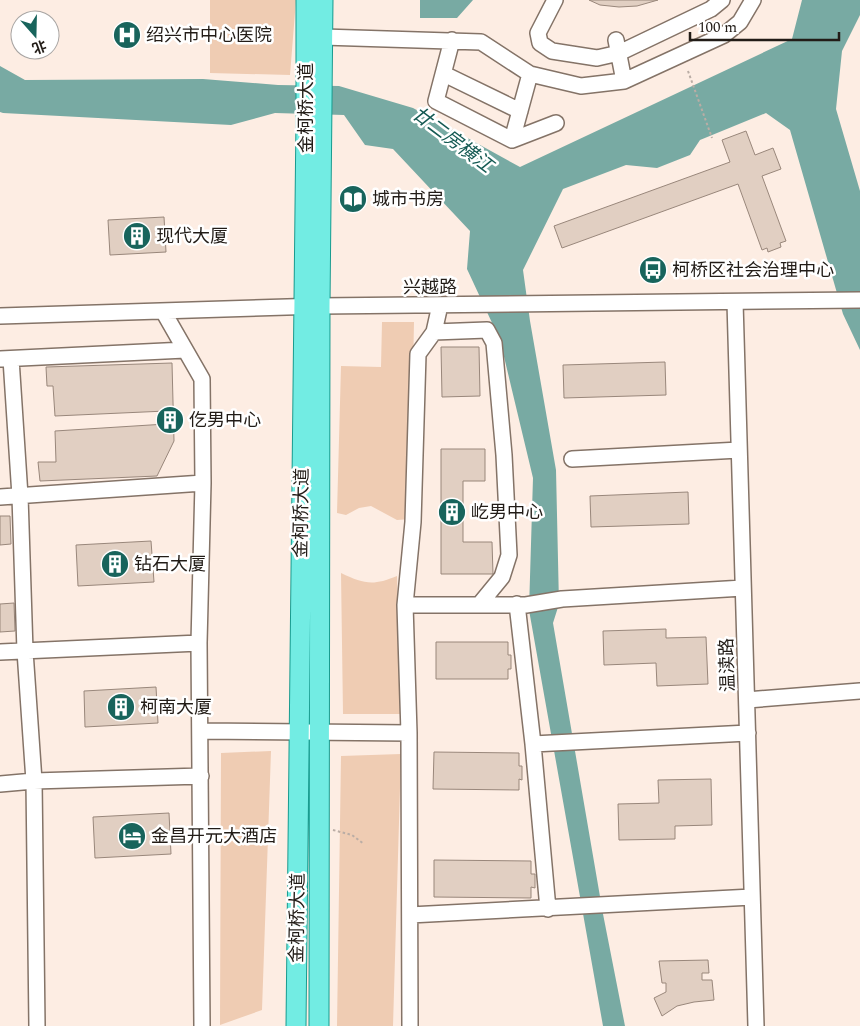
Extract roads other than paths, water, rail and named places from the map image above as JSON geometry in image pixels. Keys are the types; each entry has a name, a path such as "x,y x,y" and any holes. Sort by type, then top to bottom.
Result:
{"main road":[{"name":"金柯桥大道","path":"296,1026 299,732 311,306 314,118 314,79 306,0"},
{"name":"金柯桥大道","path":"314,79 323,37 323,0"},
{"name":"金柯桥大道","path":"311,306 319,732 318,1026"}],"street":[{"path":"555,0 538,33 540,43 552,51 597,58 617,47 711,9 722,0"},
{"path":"323,37 481,42 530,74 581,86 624,80 724,35 740,22 753,0"},
{"path":"452,40 436,101 512,140 556,123"},
{"path":"617,47 624,80"},
{"path":"444,74 520,111"},
{"path":"512,140 530,74"},
{"name":"兴越路","path":"0,316 311,306 470,306 860,300"},
{"name":"温渎路","path":"735,302 756,1026"},
{"path":"410,1026 409,733 405,605 413,522 418,354 434,332 440,305"},
{"path":"163,311 202,379 203,483 199,644 202,1026"},
{"path":"434,332 487,330 494,343 504,455 509,554 502,577 479,605"},
{"path":"37,1026 34,781 25,651 20,496 6,359 185,350"},
{"path":"572,459 739,450"},
{"path":"0,497 203,483"},
{"path":"405,605 522,605 562,599 743,588"},
{"path":"522,605 539,744 548,909"},
{"path":"0,652 199,644"},
{"path":"747,700 860,691"},
{"path":"200,732 409,733"},
{"path":"539,744 748,733"},
{"path":"0,784 34,781 200,776"},
{"path":"410,915 752,897"}],"water":[{"path":"420,0 473,0 457,18 420,18"},
{"name":"廿二房横江","path":"802,0 860,0 860,15 842,51 836,109 860,191 860,350 843,314 790,130 766,113 700,140 690,155 657,168 626,165 563,189 523,270 556,470 559,604 553,623 603,914 625,1026 603,1026 529,610 533,478 500,340 467,269 470,231 393,149 365,145 344,115 275,113 231,125 3,113 0,112 0,66 25,80 203,79 278,85 339,86 413,108 520,167 792,39"}],"place":[{"name":"绍兴市中心医院","path":"127,35"},
{"name":"城市书房","path":"353,199"},
{"name":"现代大厦","path":"137,236"},
{"name":"柯桥区社会治理中心","path":"653,270"},
{"name":"仡男中心","path":"170,420"},
{"name":"屹男中心","path":"452,512"},
{"name":"钻石大厦","path":"115,564"},
{"name":"柯南大厦","path":"121,707"},
{"name":"金昌开元大酒店","path":"132,836"}]}
